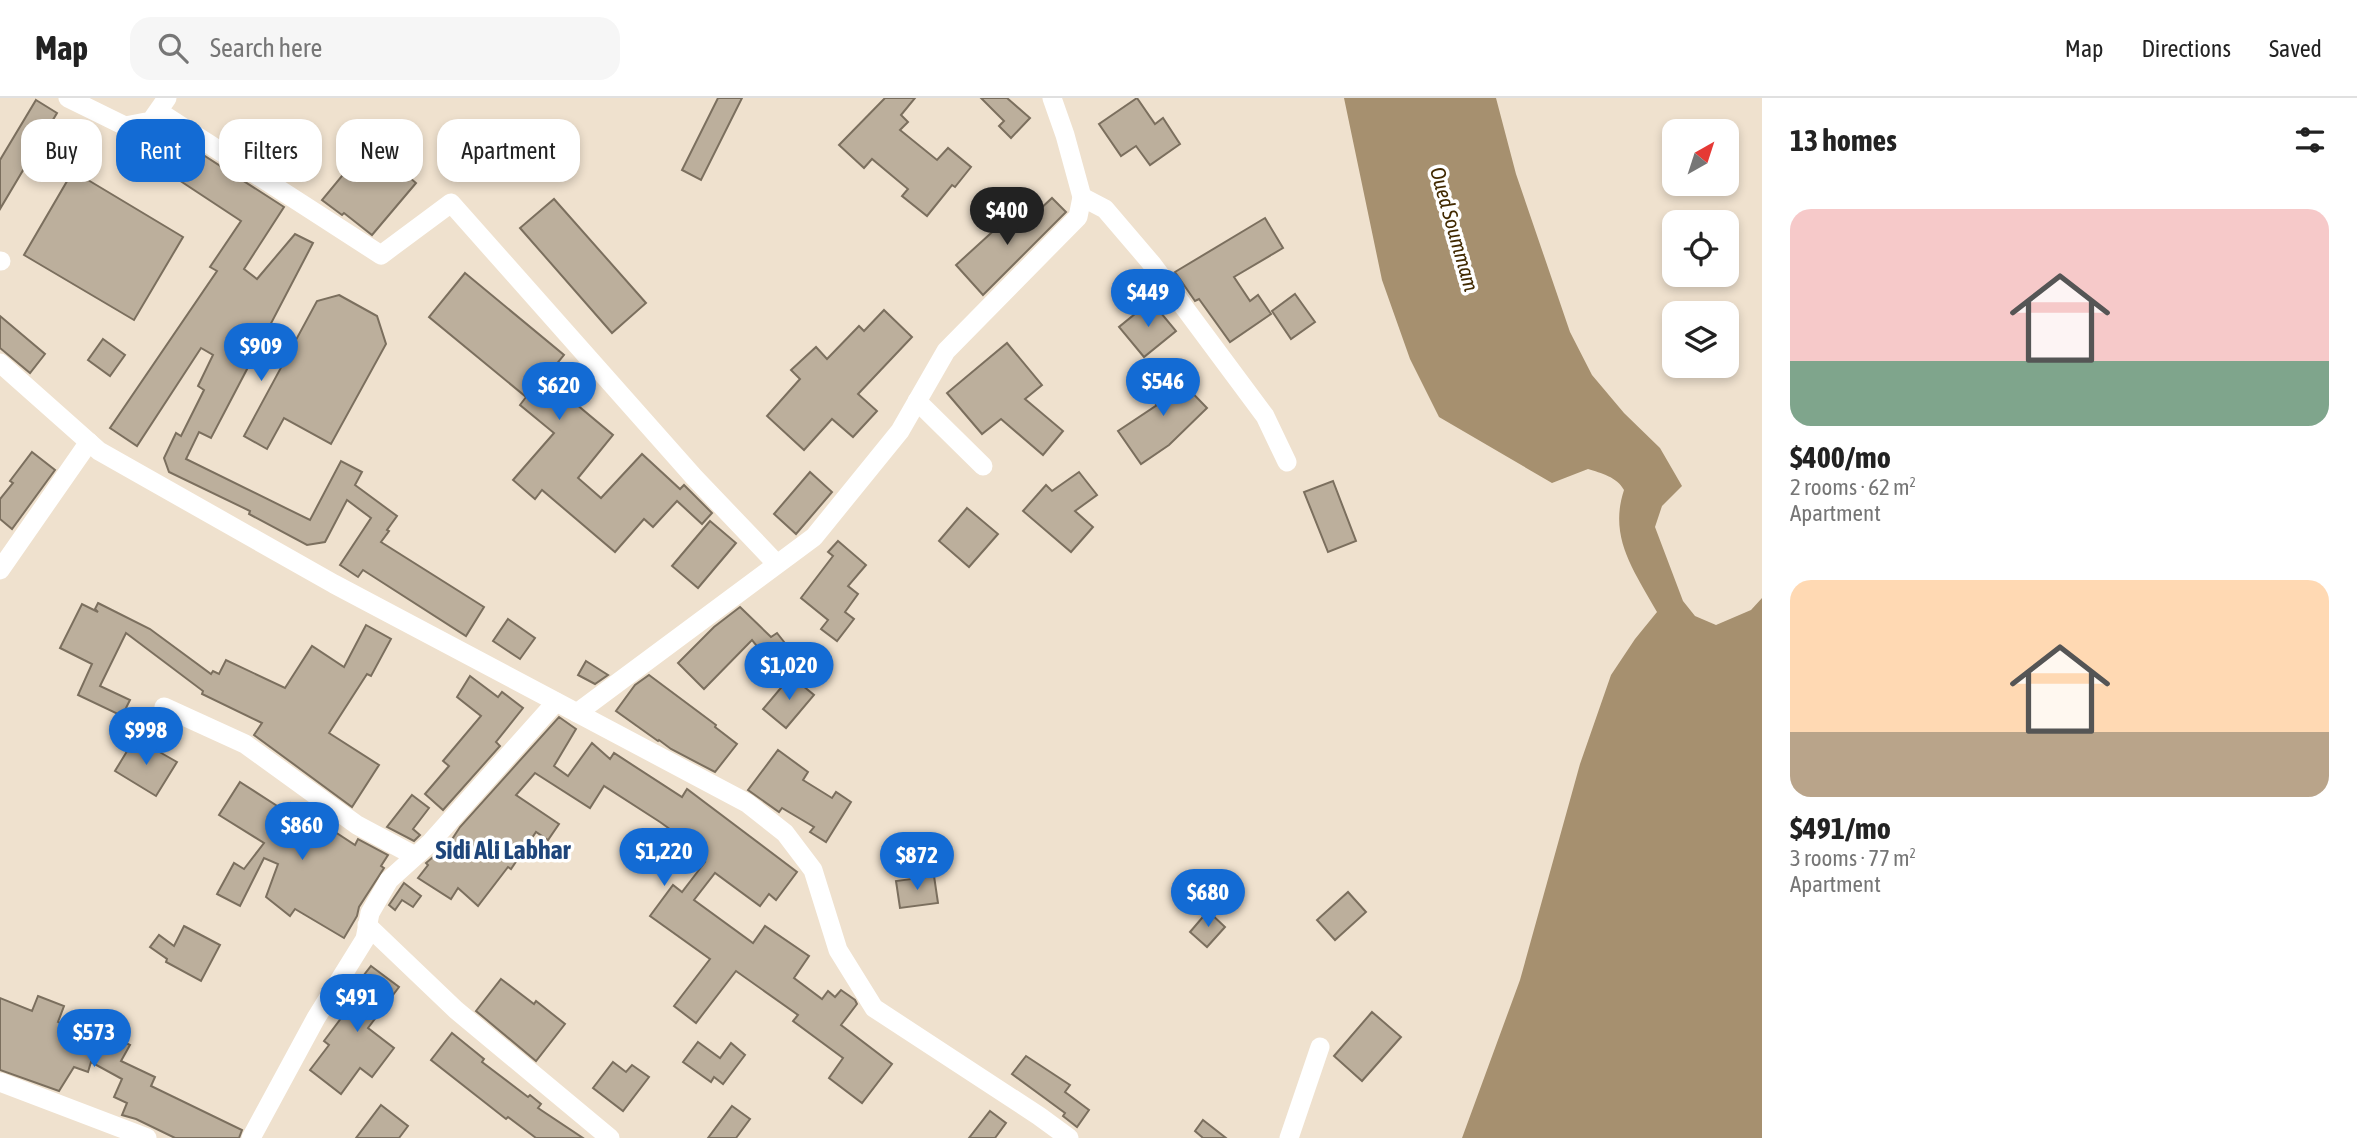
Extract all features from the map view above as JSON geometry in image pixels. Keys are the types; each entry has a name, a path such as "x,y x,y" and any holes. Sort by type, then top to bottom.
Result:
{"street":[{"path":"68,98 116,122"},
{"path":"152,119 167,98"},
{"path":"1052,98 1082,197 1079,217"},
{"path":"205,141 381,255 451,202 694,477 776,564"},
{"path":"1082,197 1105,209 1152,264 1265,416 1287,463"},
{"path":"576,713 814,537 900,431 946,351 1079,217 1105,209"},
{"path":"0,363 99,451 334,584 747,803 785,833 813,870 838,950 874,1008 1069,1138"},
{"path":"917,401 983,466"},
{"path":"0,570 89,442"},
{"path":"251,1138 316,1018 370,932 370,913 389,880 430,843 556,702"},
{"path":"164,707 245,744 357,825 415,856"},
{"path":"370,932 456,1010 610,1138"},
{"path":"1289,1138 1320,1047"},
{"path":"0,1082 147,1138"}],"water":[{"name":"Oued Soummam","path":"1344,98 1496,98 1516,174 1570,332 1592,375 1624,413 1660,448 1682,486 1662,506 1655,527 1683,601 1695,616 1716,625 1751,610 1762,598 1762,1138 1462,1138 1520,980 1580,764 1611,675 1657,612 1626,554 1619,524 1624,490 1617,482 1588,469 1552,483 1439,417 1410,359 1382,280"}],"building":[{"path":"718,98 742,98 701,180 682,170"},
{"path":"885,98 915,98 901,115 908,122 900,130 937,160 948,148 971,167 955,187 952,185 927,216 902,196 908,189 872,159 864,168 839,145"},
{"path":"981,98 1007,98 1030,118 1011,138 999,126 1004,121"},
{"path":"1137,98 1155,124 1163,118 1180,144 1150,165 1136,146 1121,156 1099,124"},
{"path":"36,100 57,113 53,119 25,119"},
{"path":"21,125 21,174 0,209 0,160"},
{"path":"205,156 219,165 219,182 245,182 284,207 244,269 257,279 295,234 313,243 211,438 199,432 186,459 310,520 341,461 362,472 355,485 397,516 381,542 484,607 466,636 363,570 358,577 340,565 371,518 347,500 325,542 307,545 249,514 250,511 169,472 164,458 176,433 181,436 204,390 198,386 213,355 201,348 137,446 110,428 217,271 210,267 241,221 182,182 205,182"},
{"path":"67,182 91,182 183,237 134,320 24,255"},
{"path":"337,182 416,183 372,235 322,200"},
{"path":"1052,198 1066,212 983,295 956,265 1012,214 1022,226"},
{"path":"554,199 646,303 612,333 520,228"},
{"path":"1265,218 1283,248 1234,277 1250,301 1258,295 1271,314 1230,342 1199,299 1195,301 1175,272"},
{"path":"465,273 564,355 545,378 613,435 578,478 601,498 642,454 680,489 684,485 712,513 702,524 677,501 653,527 644,519 615,552 542,490 535,499 513,480 554,433 520,405 526,397 429,317"},
{"path":"1295,294 1315,322 1291,339 1272,311"},
{"path":"339,295 377,316 386,344 331,444 284,418 267,449 244,436 317,301"},
{"path":"1151,301 1176,331 1144,357 1119,327"},
{"path":"884,310 912,337 858,394 877,411 853,437 832,419 804,450 767,416 800,379 791,370 816,347 827,359 859,326 864,331"},
{"path":"0,316 45,354 30,373 0,348"},
{"path":"103,339 125,355 110,376 88,360"},
{"path":"1007,343 1042,385 1025,399 1063,431 1043,455 1001,419 982,434 947,393"},
{"path":"1163,372 1171,380 1176,376 1207,408 1169,445 1141,464 1118,431 1157,405 1149,397 1157,390 1151,383"},
{"path":"32,452 55,470 12,529 0,519 0,499"},
{"path":"810,472 832,492 796,534 774,514"},
{"path":"1079,472 1097,495 1075,511 1093,527 1071,552 1023,511 1046,485 1052,491"},
{"path":"1333,481 1356,541 1328,552 1304,492"},
{"path":"967,508 998,534 969,567 939,541"},
{"path":"710,521 736,543 698,588 672,566"},
{"path":"838,541 866,565 848,586 858,594 845,612 854,619 837,641 821,629 828,620 801,598 833,556 828,552"},
{"path":"98,603 150,629 211,674 213,671 219,674 226,660 285,688 312,646 344,667 366,625 391,639 371,676 367,674 329,733 379,765 352,807 254,735 262,723 202,694 203,691 126,633 100,686 130,700 122,716 78,695 92,664 60,648 82,604 98,612 95,609"},
{"path":"740,607 771,637 777,633 792,652 774,667 752,640 704,689 678,663 714,627"},
{"path":"508,619 535,638 520,659 493,641"},
{"path":"586,661 608,675 595,684 578,675"},
{"path":"649,675 737,744 715,772 658,741 616,711 635,685"},
{"path":"470,676 498,697 502,692 523,708 496,742 500,746 443,810 425,794 449,766 443,761 481,716 457,697"},
{"path":"791,676 814,695 786,728 763,709"},
{"path":"559,717 576,729 554,766 568,776 592,743 610,759 614,753 682,797 687,789 797,872 776,900 769,894 760,906 715,873 694,900 753,943 765,926 809,956 794,978 822,999 828,991 835,997 841,990 855,1000 857,1004 841,1025 892,1064 862,1103 829,1078 843,1058 793,1021 798,1015 736,971 696,1023 674,1006 710,959 650,916 673,885 682,892 705,862 689,850 692,845 604,786 590,808 535,773 516,795 559,824 548,840 536,832 511,869 508,867 478,906 458,888 451,899 418,878 428,865 426,863 440,851 443,853 460,827"},
{"path":"135,738 177,762 156,796 115,771"},
{"path":"778,750 808,772 803,780 832,798 836,792 851,802 826,842 810,832 814,827 782,808 779,812 748,790"},
{"path":"240,782 285,811 291,803 355,845 358,839 388,855 381,866 384,868 359,907 357,916 344,938 295,909 290,916 266,897 278,864 264,858 240,906 217,894 234,863 244,869 264,843 219,815"},
{"path":"412,795 429,808 413,829 420,835 414,841 387,827"},
{"path":"934,876 938,903 900,908 896,881"},
{"path":"404,883 421,896 413,907 402,900 395,910 389,905"},
{"path":"1348,892 1366,912 1335,940 1317,920"},
{"path":"1208,911 1225,927 1207,947 1190,932"},
{"path":"184,926 220,945 201,981 166,962 167,959 150,947 159,935 174,946"},
{"path":"371,966 399,987 368,1028 394,1048 372,1077 360,1068 341,1094 310,1070 329,1045 324,1041 348,1009 340,1003 350,987 353,989"},
{"path":"501,979 534,1004 536,1001 565,1024 536,1061 476,1011"},
{"path":"38,996 64,1006 58,1022 130,1045 121,1061 155,1077 151,1086 242,1130 239,1138 175,1138 122,1115 127,1103 114,1097 122,1079 91,1062 88,1072 74,1067 59,1091 0,1070 0,998 32,1011"},
{"path":"1372,1012 1401,1037 1362,1081 1334,1056"},
{"path":"452,1033 484,1059 482,1062 541,1104 538,1108 583,1138 536,1138 508,1117 506,1119 431,1060"},
{"path":"698,1042 720,1058 731,1043 745,1055 723,1084 714,1077 711,1082 683,1062"},
{"path":"1026,1056 1070,1085 1065,1092 1089,1110 1077,1127 1063,1116 1065,1113 1012,1074"},
{"path":"613,1062 626,1072 632,1065 649,1077 623,1111 593,1088"},
{"path":"381,1105 408,1126 399,1138 356,1138"},
{"path":"732,1106 750,1119 736,1138 708,1138"},
{"path":"990,1111 1006,1123 995,1138 969,1138"},
{"path":"1203,1120 1226,1138 1203,1138 1195,1131"}],"district":[{"name":"Sidi Ali Labhar","path":"503,850"}]}
